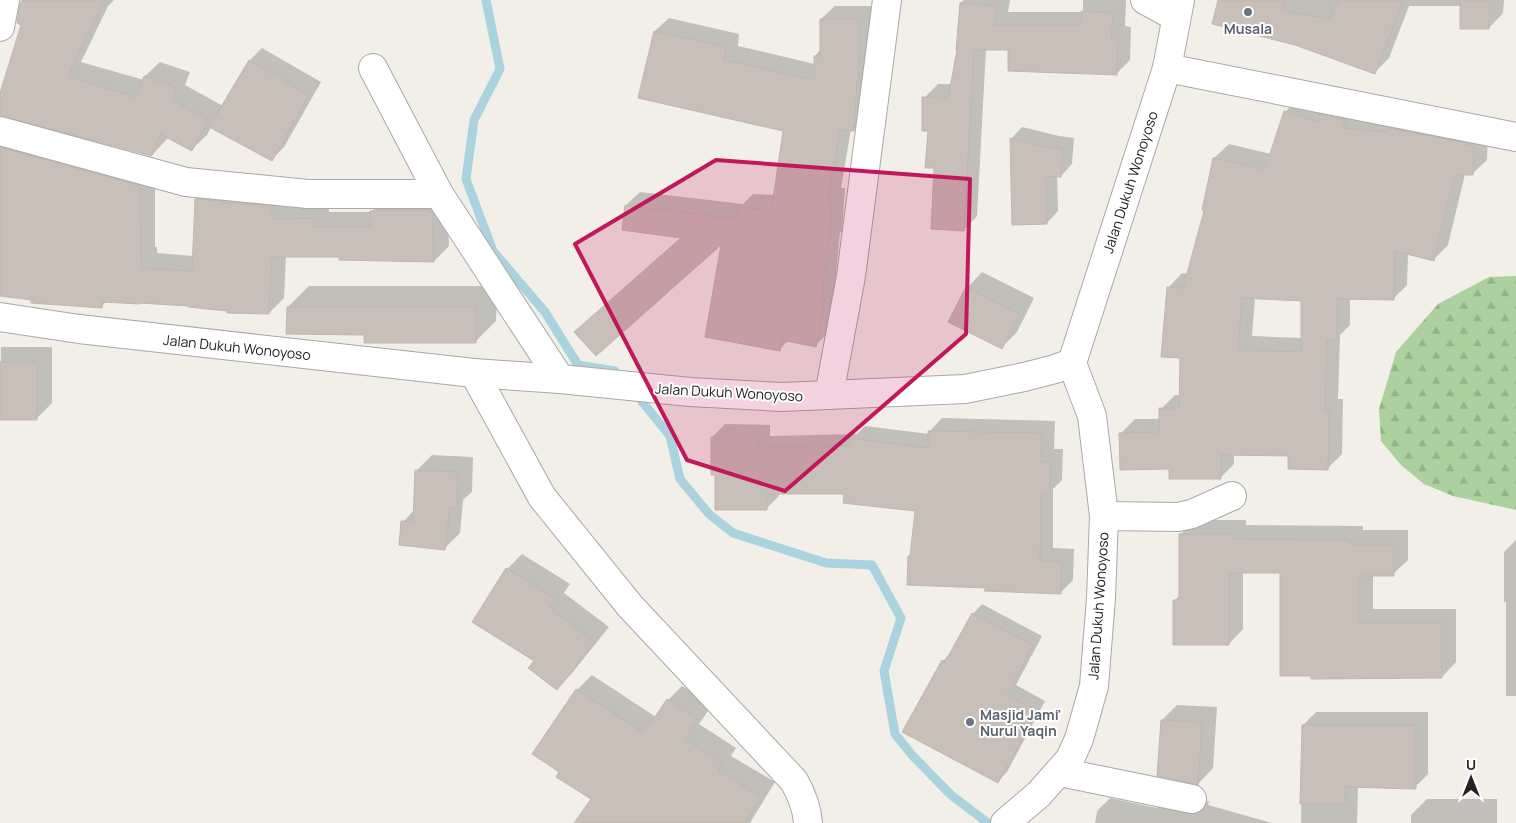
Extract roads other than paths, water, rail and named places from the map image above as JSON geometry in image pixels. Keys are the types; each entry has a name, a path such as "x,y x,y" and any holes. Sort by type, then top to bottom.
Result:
{"street":[{"path":"0,26 5,0"},
{"path":"830,395 851,276 887,0"},
{"path":"1145,0 1178,8"},
{"name":"Jalan Dukuh Wonoyoso","path":"1009,820 1060,772 1075,750 1094,686 1101,598 1104,516 1092,416 1072,363 1167,68 1178,8"},
{"path":"373,68 439,194 560,379"},
{"path":"1167,68 1516,137"},
{"path":"0,131 186,182 308,194 439,194"},
{"name":"Jalan Dukuh Wonoyoso","path":"0,317 79,329 474,373 560,379 690,392 782,397 965,389 1024,377 1072,363"},
{"path":"474,373 542,497 630,606 794,781 807,810 808,823"},
{"path":"1104,516 1184,516 1198,512 1232,496"},
{"path":"1060,772 1192,799"}],"waterway":[{"path":"486,0 500,69 474,120 466,179 493,251 545,312 578,365 615,371"},
{"path":"640,399 670,436 680,479 709,514 733,533 826,563 872,565 901,618 884,671 895,734 912,755 951,795 988,823"}],"place":[{"name":"Musala","path":"1248,12"},
{"name":"Masjid Jami' Nurul Yaqin","path":"970,722"}]}
